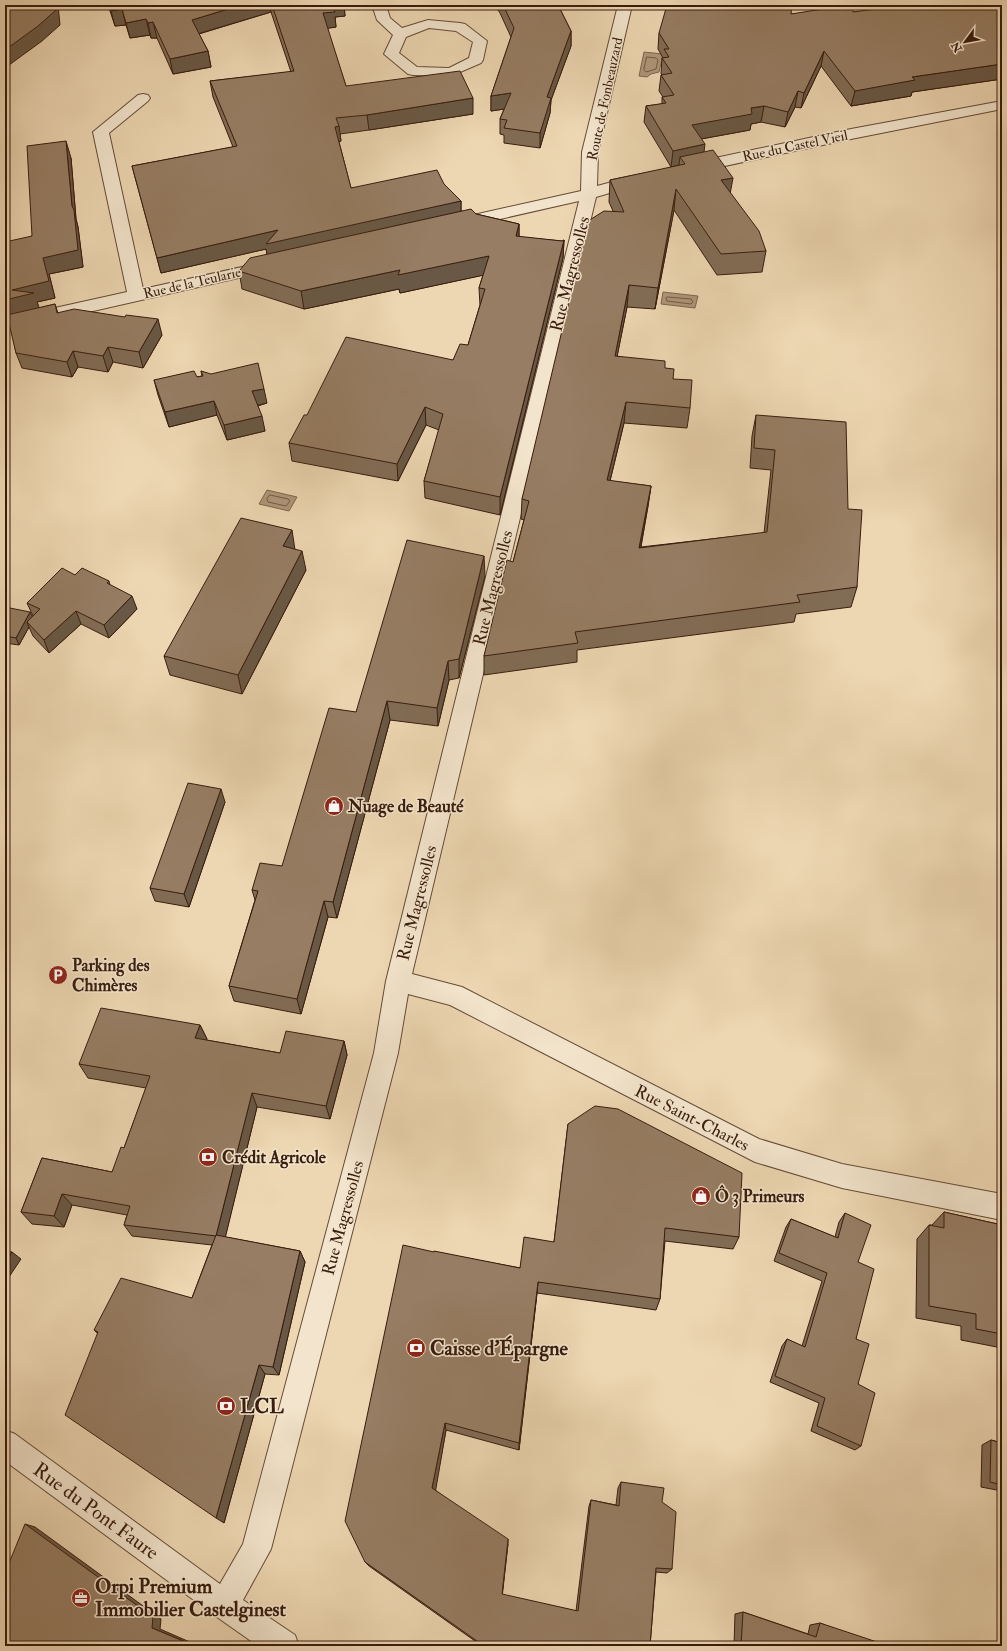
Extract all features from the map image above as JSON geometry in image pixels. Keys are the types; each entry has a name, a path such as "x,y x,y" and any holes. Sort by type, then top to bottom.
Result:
{"street":[{"path":"379,5 384,20 400,34"},
{"name":"Route de Fonbeauzard","path":"589,194 590,152 625,5"},
{"path":"428,24 460,27 480,42 476,60 451,72 413,71 391,54 400,34 428,24"},
{"path":"136,295 101,132 143,98"},
{"name":"Rue du Castel Vieil","path":"675,172 851,134 1002,105"},
{"path":"443,227 589,194 621,184 652,177"},
{"name":"Rue Magressolles","path":"224,1604 256,1549 386,1053 398,981 589,194"},
{"name":"Rue de la Teularie","path":"5,324 282,263"},
{"name":"Rue Saint-Charles","path":"398,981 454,995 755,1150 842,1176 1002,1207"},
{"name":"Rue du Pont Faure","path":"5,1444 284,1646"}],"water":[{"path":"644,52 663,54 659,72 651,74 647,77 639,76"},
{"path":"663,292 698,296 695,308 661,304"},
{"path":"267,490 297,497 289,511 259,504"}],"building":[{"path":"5,5 55,5 56,10 38,26 5,50"},
{"path":"109,5 241,5 192,20 208,51 170,59 153,22 148,23 146,19 126,23 122,9 111,11"},
{"path":"272,5 332,5 335,12 323,13 346,86 460,71 473,98 367,115 336,118 339,126 335,127 351,188 437,170 444,184 461,201 266,244 278,230 157,258 132,166 237,146 210,81 294,71"},
{"path":"503,5 558,5 571,31 547,97 551,98 540,133 504,128 507,120 500,119 511,93 491,96 514,28"},
{"path":"667,5 792,5 791,14 848,5 852,5 853,12 904,5 1002,5 1002,64 912,77 915,80 855,91 824,51 804,93 798,91 788,112 764,106 751,108 752,114 692,125 705,144 673,151 646,106 666,103 662,97 674,95 661,75 672,73 662,58 669,57 664,49 669,49 659,33"},
{"path":"66,141 78,250 43,258 49,281 12,290 34,293 5,300 5,242 32,236 27,146"},
{"path":"713,150 733,178 721,180 759,231 766,251 721,254 676,189 658,288 629,285 615,356 665,361 665,368 674,369 673,379 692,380 690,408 626,402 607,480 651,486 639,548 767,532 775,450 754,448 756,415 846,422 848,509 862,510 857,587 797,595 800,602 575,632 578,643 484,656 507,560 513,562 529,501 522,499 588,221 604,211 624,212 610,180 685,164 680,157"},
{"path":"471,209 476,214 519,224 516,236 564,240 500,497 424,481 443,414 425,407 397,464 289,443 304,415 307,415 346,337 453,360 460,344 468,345 485,289 479,288 489,256 398,275 400,270 301,291 239,271 250,258"},
{"path":"55,304 57,313 74,309 125,317 126,315 158,319 139,352 108,347 103,356 73,351 67,362 16,353 7,315"},
{"path":"258,363 264,389 252,391 262,416 224,425 214,401 165,412 154,380 194,371 197,377 203,376 201,371 211,374"},
{"path":"241,518 292,530 283,546 302,551 238,675 164,656"},
{"path":"407,540 484,556 459,659 448,661 437,708 387,701 333,902 324,901 297,999 229,986 258,891 252,890 260,863 282,866 329,708 356,712"},
{"path":"62,568 75,575 82,568 109,581 107,583 132,596 104,625 76,611 44,640 27,622 40,609 27,603"},
{"path":"5,607 30,612 16,638 5,636"},
{"path":"188,783 221,789 184,894 150,888"},
{"path":"101,1008 200,1025 195,1038 280,1053 286,1031 344,1041 326,1106 252,1093 216,1236 124,1225 130,1206 62,1194 54,1216 21,1212 42,1158 112,1172 121,1147 124,1148 150,1076 79,1064"},
{"path":"595,1106 618,1109 742,1173 739,1237 665,1228 660,1299 538,1282 519,1443 445,1423 432,1488 508,1539 502,1594 578,1611 591,1500 619,1506 621,1482 664,1488 662,1502 676,1512 672,1569 656,1568 650,1646 484,1646 365,1562 345,1521 403,1245 520,1268 524,1237 554,1242 568,1124"},
{"path":"944,1212 1002,1225 1002,1334 976,1329 976,1314 929,1306 929,1225 944,1228"},
{"path":"845,1213 871,1225 858,1262 874,1269 856,1339 869,1344 858,1384 875,1393 861,1446 817,1426 825,1398 775,1376 787,1339 805,1347 827,1273 779,1253 791,1219 838,1238"},
{"path":"216,1235 300,1251 273,1367 259,1365 216,1518 65,1415 98,1332 94,1330 121,1278 192,1298"},
{"path":"5,1250 12,1252 5,1263"},
{"path":"991,1440 1002,1443 1002,1485 990,1482"},
{"path":"25,1524 153,1617 152,1628 195,1646 22,1646 5,1642 5,1573"},
{"path":"743,1612 816,1637 820,1623 877,1642 877,1646 741,1646"}],"place":[{"name":"Nuage de Beauté","path":"334,806"},
{"name":"Parking des Chimères","path":"58,975"},
{"name":"Crédit Agricole","path":"208,1157"},
{"name":"Ô 3 Primeurs","path":"701,1196"},
{"name":"Caisse d'Épargne","path":"416,1348"},
{"name":"LCL","path":"226,1406"},
{"name":"Orpi Premium Immobilier Castelginest","path":"81,1598"}]}
